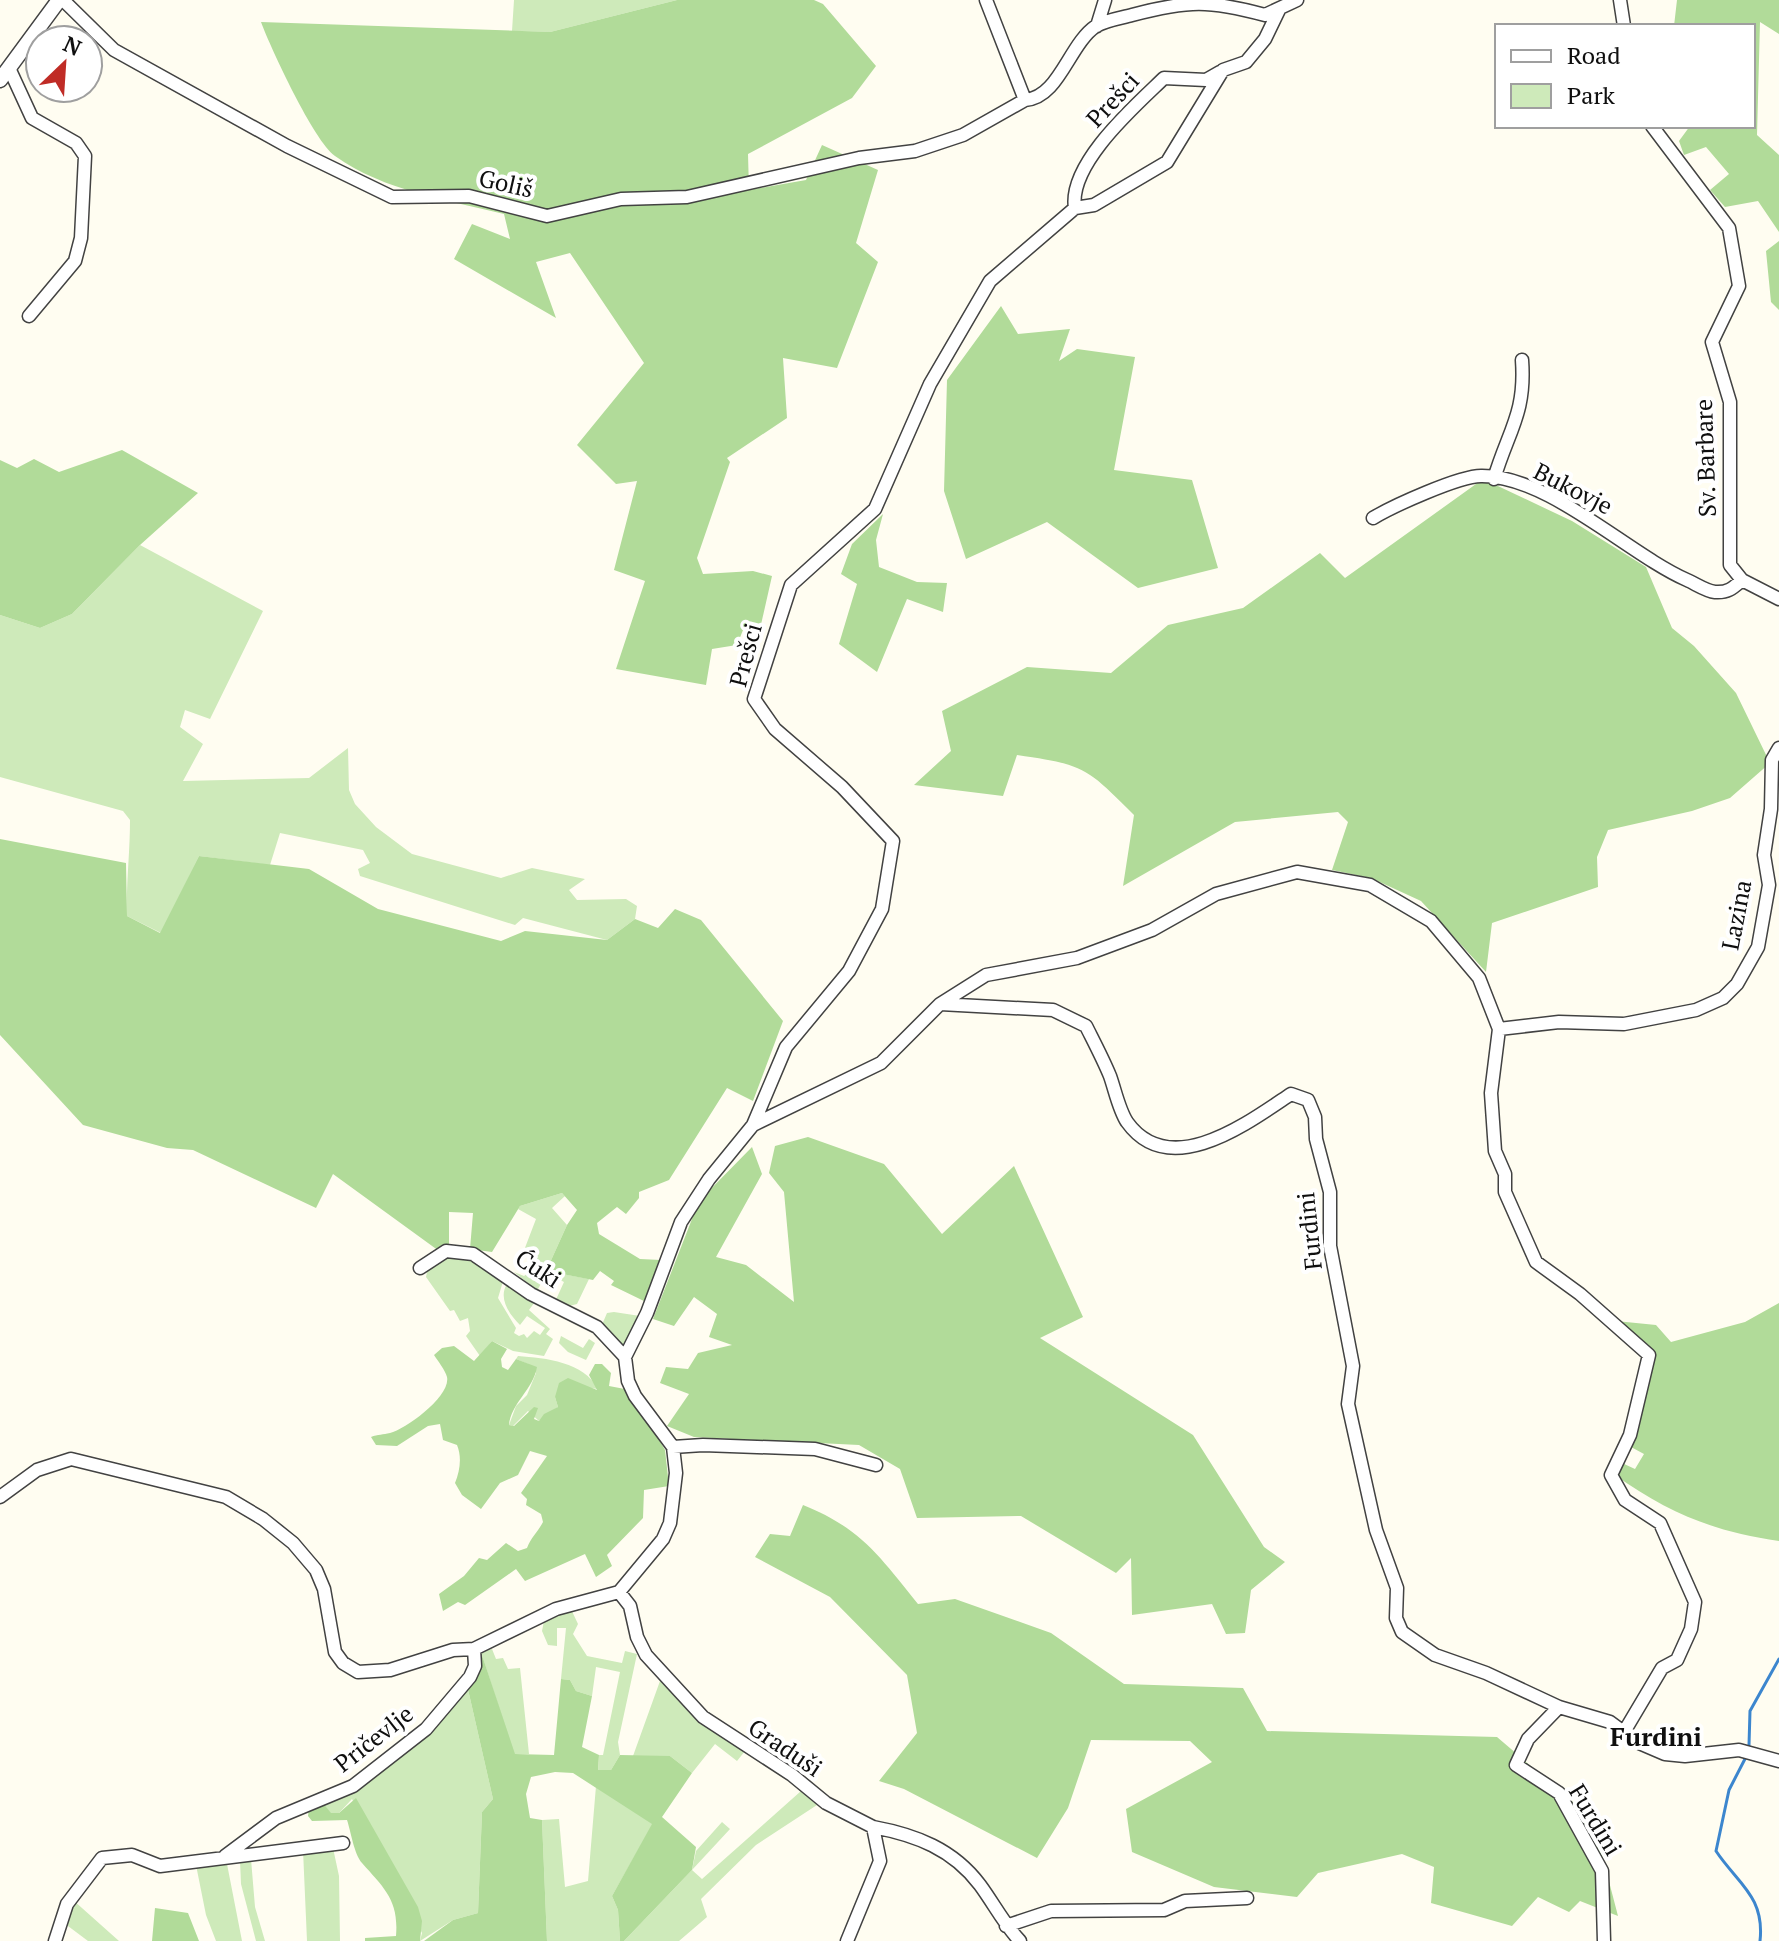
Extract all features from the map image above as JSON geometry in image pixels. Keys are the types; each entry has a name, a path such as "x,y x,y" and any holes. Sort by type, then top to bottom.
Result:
{"street":[{"path":"29,316 75,261 81,238 85,156 76,143 32,118 4,74 61,0"},
{"name":"Goliš","path":"61,0 114,50 287,146 392,197 469,196 547,216 621,199 687,197 859,158 927,149 963,135 1025,100"},
{"path":"986,0 1025,100 1036,99 1048,88 1070,54 1097,26 1105,0"},
{"path":"1097,26 1180,1 1217,2 1265,15 1297,0"},
{"path":"1620,0 1624,24"},
{"name":"Prešci","path":"1075,208 1074,197 1085,170 1107,136 1164,78 1206,80 1246,62 1265,39 1279,10"},
{"name":"Prešci","path":"753,1125 786,1047 849,971 882,909 893,841 842,787 775,729 754,699 791,585 875,509 930,384 990,281 1075,208 1094,205 1167,162 1223,70"},
{"name":"Sv. Barbare","path":"1654,128 1729,228 1739,286 1712,342 1730,402 1730,565 1742,580"},
{"path":"1494,479 1515,427 1525,391 1522,360"},
{"name":"Bukovje","path":"1373,518 1395,505 1480,476 1527,488 1562,504 1610,531 1660,568 1713,592 1730,591 1742,580"},
{"path":"1742,580 1779,599"},
{"name":"Lazina","path":"1499,1029 1559,1022 1624,1024 1681,1013 1723,998 1737,984 1758,947 1769,885 1764,855 1771,809 1772,760 1779,748"},
{"path":"0,1497 37,1470 52,1462 71,1459 226,1497 263,1519 316,1570 324,1589 335,1652 351,1669 368,1673 390,1670 453,1650 474,1649 556,1609 619,1592 663,1539 670,1523 676,1473 673,1447 635,1396 625,1368 625,1357 647,1313 681,1222 709,1179 753,1125 881,1063 940,1004 986,975 1077,958 1152,930 1216,894 1297,872 1370,885 1431,921 1479,978 1499,1029 1491,1093 1495,1151 1505,1174 1505,1192 1536,1262 1580,1294 1649,1355 1630,1435 1611,1475 1625,1500 1660,1523 1695,1602 1691,1629 1677,1660 1662,1668 1624,1732"},
{"name":"Furdini","path":"940,1004 1053,1010 1086,1026 1127,1122 1151,1143 1172,1148 1194,1146 1231,1133 1291,1094 1308,1100 1330,1192 1330,1246 1353,1366 1348,1404 1376,1530 1397,1588 1396,1618 1402,1632 1435,1655 1486,1673 1559,1707 1610,1722 1665,1754 1685,1756 1739,1750 1779,1761"},
{"name":"Ćuki","path":"420,1268 446,1251 473,1254 531,1294 597,1327 625,1357"},
{"path":"673,1447 815,1449 876,1465"},
{"name":"Graduši","path":"619,1592 630,1606 637,1637 646,1655 703,1717 792,1775 826,1803 873,1827 906,1833 940,1848 978,1882 1006,1926 1020,1941"},
{"name":"Pričevlje","path":"225,1856 276,1818 353,1786 426,1729 470,1677 475,1666 474,1649"},
{"name":"Furdini","path":"1559,1707 1528,1739 1516,1765 1559,1793 1602,1871 1604,1941"},
{"path":"847,1941 880,1861 873,1827"},
{"name":"Pričevlje","path":"55,1941 67,1904 102,1858 132,1855 160,1866 343,1843"},
{"path":"1006,1926 1051,1911 1164,1910 1185,1901 1247,1898"}],"green space":[{"path":"514,0 677,0 550,32 512,31"},
{"path":"677,0 814,0 823,4 876,66 852,98 748,154 749,190 806,180 822,145 878,170 856,243 878,262 837,368 783,358 787,418 727,458 730,462 697,558 703,574 753,571 772,576 760,629 747,620 737,645 712,649 706,685 616,669 645,581 614,570 637,481 616,484 577,445 644,363 570,253 536,262 556,318 454,259 472,224 510,239 504,214 395,186 335,156 305,114 261,22 550,32"},
{"path":"1677,0 1779,0 1779,34 1760,22 1757,135 1779,155 1779,232 1758,201 1725,207 1710,190 1729,174 1706,147 1684,155 1679,141 1689,128 1755,128 1755,24 1674,24"},
{"path":"1779,241 1779,310 1771,302 1766,251"},
{"path":"1001,306 1018,334 1070,329 1059,361 1077,349 1135,357 1114,470 1192,480 1218,568 1138,588 1047,522 966,559 944,491 947,380"},
{"path":"122,450 198,493 140,545 72,614 40,628 0,615 0,460 17,468 34,459 59,472"},
{"path":"1483,479 1572,521 1646,567 1672,628 1694,646 1736,693 1770,763 1730,798 1692,811 1608,830 1597,857 1598,887 1492,923 1486,972 1421,901 1371,878 1332,870 1348,822 1338,812 1235,822 1123,886 1134,815 1083,771 1057,762 1017,755 1003,796 914,785 951,751 942,711 1027,667 1111,673 1168,625 1243,608 1320,553 1345,578"},
{"path":"883,514 876,540 879,567 917,582 947,583 943,612 907,599 877,672 839,644 857,584 841,574 852,544"},
{"path":"140,545 263,611 210,719 185,710 180,727 203,744 183,781 309,778 348,748 349,790 355,804 376,827 412,854 501,878 532,868 585,879 569,890 577,900 626,899 637,906 635,919 607,940 523,918 515,925 360,876 358,869 370,863 363,850 280,833 270,865 199,856 161,933 127,916 130,820 123,811 0,777 0,615 40,628 72,614"},
{"path":"0,839 126,863 127,916 160,933 199,856 309,869 378,909 501,941 525,931 607,940 635,919 658,928 675,909 701,920 783,1021 753,1101 727,1088 669,1180 639,1192 639,1198 626,1214 617,1207 597,1223 599,1234 640,1259 661,1260 646,1302 611,1285 614,1281 600,1271 593,1280 552,1272 548,1267 577,1210 562,1193 520,1206 492,1252 470,1249 473,1213 449,1212 449,1246 439,1251 333,1174 316,1208 193,1150 167,1148 83,1125 0,1035"},
{"path":"808,1137 884,1164 942,1234 1014,1166 1083,1317 1040,1338 1193,1435 1264,1547 1285,1562 1251,1590 1245,1633 1226,1634 1212,1604 1132,1615 1131,1558 1116,1573 1021,1516 917,1518 900,1469 859,1445 694,1437 667,1426 689,1394 660,1383 666,1367 688,1369 698,1353 732,1345 709,1337 717,1314 694,1297 674,1326 653,1319 699,1201 752,1147 762,1174 716,1257 746,1265 794,1302 784,1192 769,1173 775,1146"},
{"path":"562,1193 565,1196 552,1208 567,1225 548,1267 552,1272 589,1279 577,1304 565,1307 554,1304 564,1282 547,1273 538,1289 550,1296 548,1299 514,1272 524,1276 535,1268 532,1266 535,1261 523,1253 536,1219 518,1209"},
{"path":"462,1253 504,1278 498,1298 516,1328 514,1333 519,1336 524,1334 527,1338 534,1331 540,1335 545,1328 527,1316 520,1325 516,1321 504,1300 507,1284 537,1299 529,1310 550,1329 546,1334 553,1339 544,1356 513,1351 492,1341 480,1356 466,1336 470,1331 468,1318 460,1321 426,1277 429,1263"},
{"path":"1779,1303 1779,1541 1734,1532 1693,1519 1654,1500 1615,1475 1622,1463 1635,1469 1644,1454 1631,1447 1652,1353 1616,1321 1656,1325 1671,1342 1745,1322"},
{"path":"607,1313 640,1316 626,1350 601,1327"},
{"path":"561,1336 583,1348 589,1339 595,1343 586,1360 568,1352 559,1343"},
{"path":"492,1341 507,1349 501,1359 502,1367 508,1370 516,1359 537,1367 509,1425 514,1426 534,1407 538,1408 534,1419 539,1421 544,1414 558,1407 555,1397 559,1383 568,1378 597,1390 589,1375 595,1364 602,1364 611,1373 609,1386 630,1390 665,1450 669,1486 644,1490 643,1518 607,1555 612,1566 596,1577 585,1554 525,1581 516,1569 465,1605 458,1602 443,1611 439,1594 464,1576 479,1558 487,1560 506,1543 518,1551 527,1548 543,1522 541,1514 526,1505 527,1499 521,1493 547,1456 530,1451 518,1475 500,1483 481,1509 462,1495 455,1483 460,1464 459,1450 457,1445 443,1440 440,1424 428,1426 397,1446 376,1445 371,1437 397,1430 435,1402 446,1385 447,1377 434,1355 442,1348 454,1346 474,1361"},
{"path":"518,1356 552,1360 574,1367 592,1380 598,1389 590,1388 555,1397 558,1407 539,1421 528,1411 513,1426 509,1425 516,1406 527,1395 536,1373 528,1364 516,1359"},
{"path":"803,1505 855,1534 880,1558 918,1604 955,1599 1051,1633 1124,1684 1243,1688 1267,1731 1497,1737 1574,1803 1600,1847 1618,1916 1580,1901 1569,1912 1538,1897 1512,1926 1431,1903 1434,1867 1402,1854 1318,1873 1297,1897 1214,1887 1132,1852 1126,1809 1212,1762 1190,1741 1091,1740 1068,1808 1037,1858 904,1789 879,1781 917,1733 907,1675 830,1597 755,1557 770,1534 790,1536"},
{"path":"570,1607 578,1624 573,1634 587,1656 622,1663 625,1651 637,1654 618,1742 620,1755 611,1770 598,1771 599,1755 603,1755 620,1672 596,1667 592,1696 576,1691 570,1680 561,1679 566,1628 557,1628 557,1646 548,1645 542,1631 544,1621"},
{"path":"492,1649 496,1659 503,1658 508,1669 520,1668 529,1754 514,1754 481,1652"},
{"path":"481,1652 515,1754 554,1755 561,1679 570,1680 576,1691 592,1696 582,1747 599,1755 598,1770 611,1770 620,1755 670,1756 692,1773 662,1817 696,1847 692,1870 624,1941 620,1941 618,1910 612,1896 652,1824 573,1773 555,1772 531,1777 526,1794 530,1818 542,1820 547,1941 424,1941 453,1920 478,1913 482,1812 493,1799 467,1685 476,1653"},
{"path":"660,1681 721,1736 745,1751 737,1761 715,1744 692,1773 670,1756 633,1756"},
{"path":"467,1685 493,1799 482,1812 478,1913 453,1920 420,1941 422,1933 352,1799 339,1813 331,1814 323,1803 352,1791"},
{"path":"596,1786 653,1824 612,1896 618,1910 620,1941 547,1941 542,1820 559,1819 565,1887 588,1881"},
{"path":"801,1791 817,1805 756,1845 701,1899 707,1917 679,1941 624,1941 692,1870 702,1879"},
{"path":"356,1798 418,1907 422,1921 420,1941 365,1941 365,1938 396,1936 395,1913 388,1895 359,1859 347,1820 312,1821 308,1816 309,1808 323,1803 331,1813 339,1813"},
{"path":"722,1822 730,1829 692,1870 696,1851"},
{"path":"333,1848 339,1876 340,1941 307,1941 303,1850"},
{"path":"251,1859 255,1907 265,1941 256,1941 241,1884 240,1860"},
{"path":"227,1864 242,1941 216,1941 206,1915 196,1865"},
{"path":"73,1900 119,1941 88,1941 64,1923"},
{"path":"155,1908 188,1913 199,1941 152,1941"}],"waterway":[{"path":"1749,1745 1750,1711 1779,1659"},
{"path":"1747,1755 1729,1790 1716,1851 1754,1901 1760,1941"}],"district":[{"name":"Furdini","path":"1656,1737"}]}
